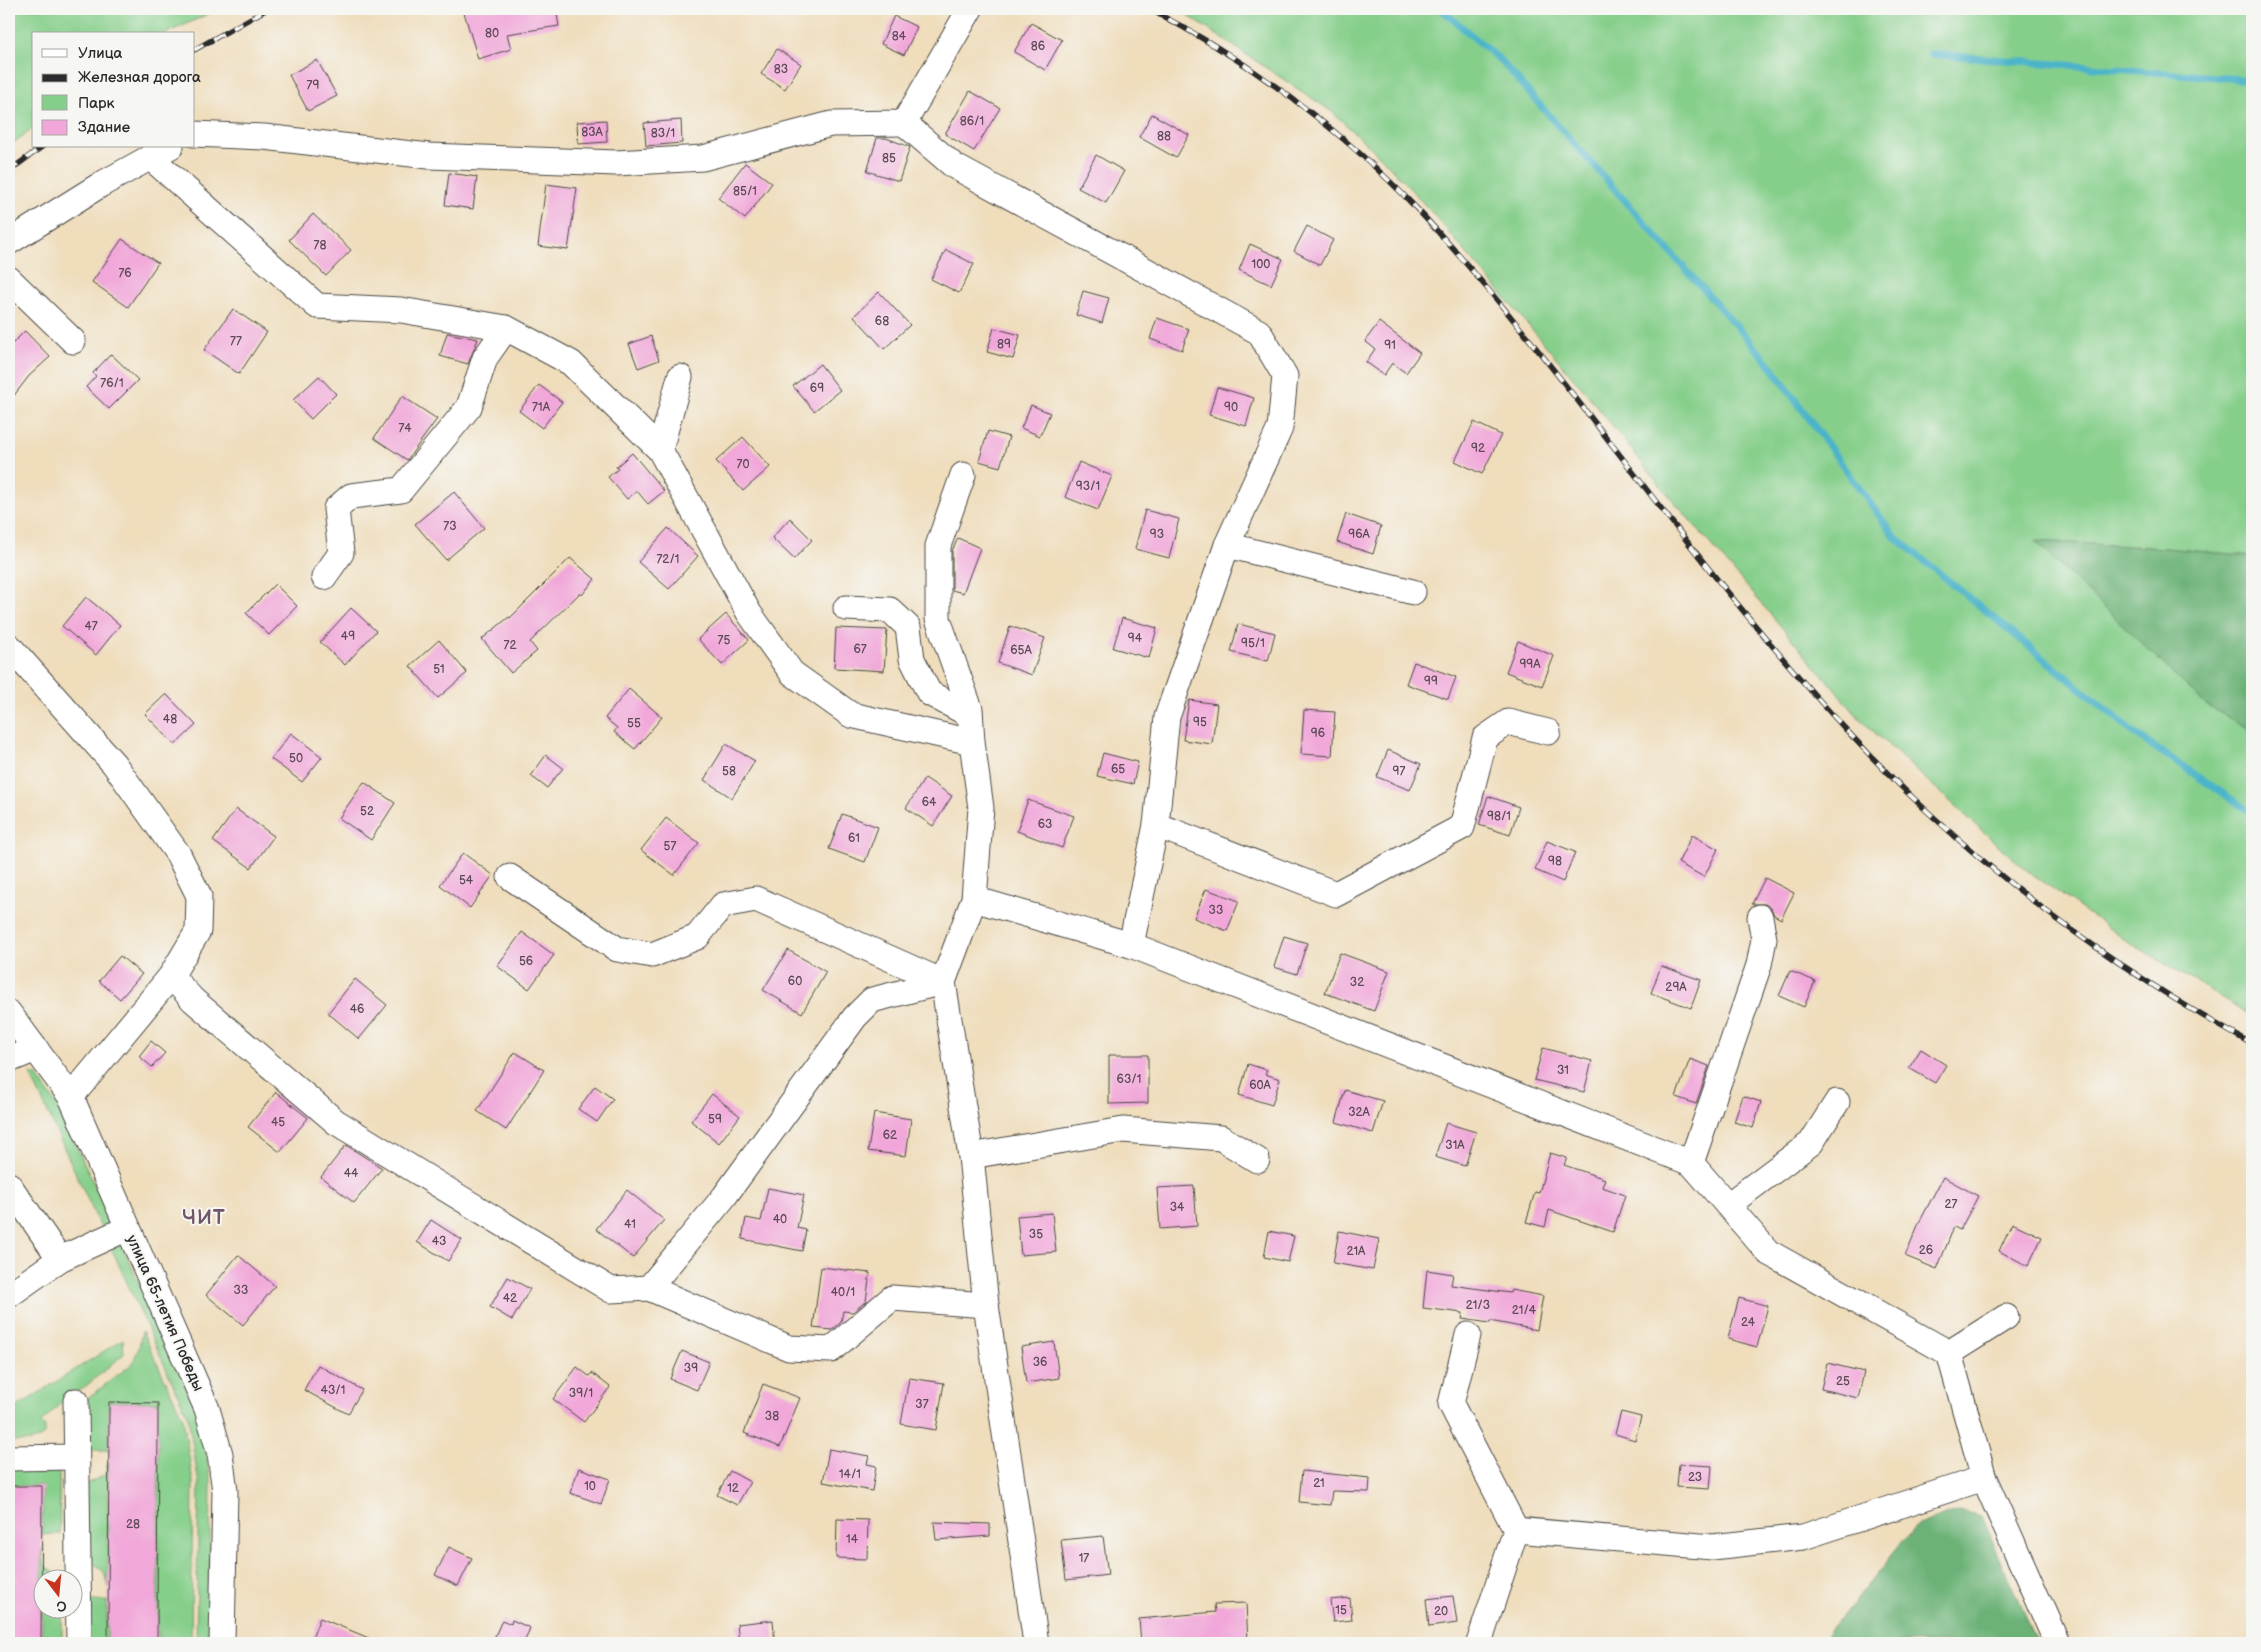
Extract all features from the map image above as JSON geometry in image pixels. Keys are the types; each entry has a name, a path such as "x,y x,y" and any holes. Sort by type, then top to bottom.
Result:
{"street":[{"path":"904,123 970,9"},
{"path":"195,134 264,137 429,156 616,163 703,158 831,124 904,123 954,166 1259,332 1285,376 1280,428 1227,545 1167,716 1156,825 1131,945"},
{"path":"9,242 100,185 160,152 317,306 401,310 506,328 571,363 660,450 749,613 792,673 851,715 972,742"},
{"path":"9,279 73,341"},
{"path":"324,577 341,553 336,508 351,496 401,490 469,406 485,358 506,328"},
{"path":"660,450 680,377"},
{"path":"963,475 938,546 938,619 970,709 972,742 981,808 974,899 943,982 971,1156 986,1304 1036,1643"},
{"path":"1227,545 1413,592"},
{"path":"846,608 890,610 908,627 912,659 929,693 970,715"},
{"path":"9,646 114,764 178,854 199,896 198,931 171,976 71,1097"},
{"path":"1156,825 1336,894 1462,827 1485,738 1508,722 1548,732"},
{"path":"510,877 617,949 652,955 697,937 723,905 756,899 943,982"},
{"path":"974,899 1131,945 1691,1162 1768,1252 1949,1353 1984,1478 2057,1643"},
{"path":"1691,1162 1759,965 1764,939 1760,917"},
{"path":"171,976 194,1000 336,1122 611,1290 649,1288 789,1348 831,1350 892,1298 986,1304"},
{"path":"649,1288 724,1197 854,1017 872,1000 943,982"},
{"name":"улица 65-летия Победы","path":"9,1013 71,1097 207,1409 220,1454 225,1491 222,1643"},
{"path":"9,1060 36,1049"},
{"path":"1728,1205 1811,1144 1837,1102"},
{"path":"971,1156 1123,1130 1221,1138 1257,1160"},
{"path":"9,1185 60,1259"},
{"path":"9,1296 60,1259 128,1228"},
{"path":"1949,1353 2006,1317"},
{"path":"1468,1334 1451,1404 1516,1530 1479,1643"},
{"path":"76,1401 79,1643"},
{"path":"9,1458 76,1457"},
{"path":"1516,1530 1712,1547 1803,1537 1984,1478"}],"green space":[{"path":"9,9 219,9 169,32 32,32 32,129 9,146"},
{"path":"1178,9 2252,9 2252,556 2165,548 2036,541 2206,705 2252,730 2252,1016 2124,939 2021,866 1861,720 1659,484 1582,388 1434,215 1382,158 1331,111"},
{"path":"2035,541 2165,548 2252,556 2252,730 2206,705"},
{"path":"30,1074 36,1075 57,1105 109,1216 107,1225 103,1227 100,1226"},
{"path":"109,1243 120,1245 124,1250 199,1414 211,1482 208,1643 196,1643 199,1484 188,1417"},
{"path":"142,1331 183,1418 193,1482 191,1643 158,1643 158,1402 109,1402 108,1450 84,1450 84,1401 132,1364 139,1348"},
{"path":"123,1339 124,1354 80,1391 69,1392 62,1402 41,1423 45,1427 42,1437 26,1442 9,1442 9,1412"},
{"path":"108,1462 108,1588 104,1572 84,1555 84,1485 105,1475"},
{"path":"9,1466 56,1467 59,1473 60,1534 42,1534 42,1486 9,1486"},
{"path":"1958,1510 1982,1516 2032,1633 2039,1643 1823,1643 1827,1635 1914,1528"},
{"path":"42,1548 45,1566 50,1570 42,1570"},
{"path":"86,1601 107,1601 107,1643 86,1643"},
{"path":"42,1620 62,1620 62,1643 42,1643"}],"building":[{"path":"463,9 556,9 559,26 507,34 511,49 478,59"},
{"path":"894,16 917,27 904,55 881,44"},
{"path":"1031,23 1062,40 1045,70 1014,52"},
{"path":"777,49 801,64 785,89 761,74"},
{"path":"317,60 337,96 308,111 289,75"},
{"path":"970,91 1000,108 974,151 945,134"},
{"path":"1152,114 1189,135 1176,158 1139,137"},
{"path":"606,120 607,142 578,144 577,122"},
{"path":"681,120 682,143 646,146 644,123"},
{"path":"877,138 886,138 910,147 899,181 867,171"},
{"path":"1096,155 1124,171 1106,203 1078,188"},
{"path":"745,163 772,183 745,219 718,198"},
{"path":"449,173 477,177 473,209 445,205"},
{"path":"546,184 577,188 568,250 538,246"},
{"path":"313,214 351,250 326,276 289,240"},
{"path":"1307,226 1333,240 1320,265 1294,251"},
{"path":"122,239 158,263 128,307 92,282"},
{"path":"1250,244 1283,259 1271,285 1239,270"},
{"path":"946,250 974,264 959,293 931,279"},
{"path":"1083,291 1109,298 1102,323 1076,315"},
{"path":"879,292 910,325 884,349 854,316"},
{"path":"233,309 267,332 239,374 204,350"},
{"path":"1157,318 1189,329 1182,350 1150,339"},
{"path":"1379,322 1420,353 1406,373 1392,363 1384,375 1366,362 1375,349 1365,341"},
{"path":"994,328 1020,335 1013,359 987,352"},
{"path":"25,331 50,357 29,376 9,402 9,347"},
{"path":"447,333 478,339 468,364 440,356"},
{"path":"651,336 659,360 638,368 629,344"},
{"path":"111,354 138,380 109,409 86,387 96,376 93,373"},
{"path":"820,364 840,390 814,411 793,386"},
{"path":"319,376 336,394 311,419 293,400"},
{"path":"539,385 562,402 542,428 519,411"},
{"path":"1217,387 1254,398 1246,426 1209,415"},
{"path":"402,396 437,419 407,460 374,438"},
{"path":"1031,405 1050,413 1040,436 1021,428"},
{"path":"1474,422 1501,435 1482,474 1455,461"},
{"path":"988,431 1009,437 1000,467 979,461"},
{"path":"743,437 770,467 743,491 716,461"},
{"path":"632,453 664,491 648,504 637,491 627,499 608,477"},
{"path":"1079,462 1112,476 1098,510 1065,497"},
{"path":"454,492 484,528 446,560 415,524"},
{"path":"1145,510 1179,519 1169,558 1135,549"},
{"path":"1346,514 1381,526 1373,554 1337,542"},
{"path":"790,518 812,540 794,559 772,538"},
{"path":"668,528 698,556 669,589 638,562"},
{"path":"958,538 980,548 963,593 952,590 952,551"},
{"path":"570,558 595,579 582,595 580,593 530,642 537,651 511,673 482,639 510,618"},
{"path":"275,584 297,606 269,635 246,613"},
{"path":"86,597 120,625 96,655 62,626"},
{"path":"351,608 376,631 345,665 320,642"},
{"path":"726,614 749,640 722,665 698,639"},
{"path":"1122,618 1157,628 1149,658 1113,648"},
{"path":"1238,624 1275,633 1268,661 1231,652"},
{"path":"1010,626 1045,638 1032,675 998,663"},
{"path":"836,628 887,630 884,671 834,668"},
{"path":"439,640 467,673 438,698 410,666"},
{"path":"1518,641 1554,656 1542,686 1506,672"},
{"path":"1414,662 1456,677 1448,699 1406,684"},
{"path":"629,689 662,717 635,749 614,732 617,728 605,718"},
{"path":"166,694 196,725 175,745 145,714"},
{"path":"1189,700 1217,704 1212,744 1183,740"},
{"path":"1304,710 1335,712 1332,756 1301,754"},
{"path":"291,733 322,757 302,782 271,759"},
{"path":"726,744 755,761 732,798 704,780"},
{"path":"1388,750 1421,764 1410,790 1377,777"},
{"path":"1103,753 1138,762 1133,784 1097,776"},
{"path":"546,755 563,768 547,788 531,776"},
{"path":"925,778 952,796 933,826 906,808"},
{"path":"364,782 395,803 371,840 339,818"},
{"path":"1488,796 1519,807 1510,835 1479,825"},
{"path":"1028,800 1074,816 1062,848 1017,831"},
{"path":"236,809 274,836 251,868 213,841"},
{"path":"842,814 878,827 865,862 829,849"},
{"path":"666,818 699,843 674,875 641,850"},
{"path":"1692,835 1718,849 1704,877 1678,863"},
{"path":"1547,841 1575,852 1563,882 1535,870"},
{"path":"463,853 493,875 470,908 440,885"},
{"path":"1765,878 1794,893 1781,919 1774,915 1771,908 1765,904 1752,904"},
{"path":"1206,889 1239,901 1227,931 1194,918"},
{"path":"522,932 554,955 529,989 497,966"},
{"path":"1284,936 1307,943 1297,974 1274,967"},
{"path":"788,950 826,972 802,1013 763,990"},
{"path":"1340,953 1389,971 1374,1011 1325,993"},
{"path":"120,956 142,974 120,999 99,981"},
{"path":"1661,966 1701,980 1691,1008 1651,993"},
{"path":"1790,971 1815,981 1804,1007 1779,996"},
{"path":"355,979 387,1005 359,1039 328,1013"},
{"path":"151,1041 165,1053 152,1067 139,1056"},
{"path":"1543,1048 1592,1061 1584,1092 1534,1080"},
{"path":"1921,1049 1946,1065 1935,1083 1909,1068"},
{"path":"515,1052 544,1070 506,1130 477,1111"},
{"path":"1109,1055 1148,1055 1148,1103 1109,1104"},
{"path":"1690,1059 1709,1066 1696,1104 1676,1097"},
{"path":"1248,1064 1267,1070 1265,1074 1280,1079 1272,1105 1239,1095"},
{"path":"595,1086 613,1099 597,1122 578,1109"},
{"path":"1345,1090 1383,1101 1373,1133 1336,1122"},
{"path":"276,1092 308,1118 280,1152 248,1127"},
{"path":"712,1094 740,1116 719,1143 691,1121"},
{"path":"1743,1096 1761,1102 1753,1128 1734,1122"},
{"path":"874,1113 911,1119 906,1156 868,1151"},
{"path":"1446,1123 1476,1132 1465,1166 1435,1157"},
{"path":"346,1145 382,1168 354,1203 321,1177"},
{"path":"1550,1153 1567,1158 1564,1165 1605,1179 1602,1187 1625,1195 1613,1232 1549,1210 1545,1227 1526,1222 1535,1192 1539,1193"},
{"path":"1943,1177 1978,1196 1960,1230 1954,1227 1937,1269 1905,1256 1919,1223"},
{"path":"1194,1186 1197,1226 1160,1229 1157,1188"},
{"path":"768,1188 804,1195 797,1228 806,1230 802,1251 742,1239 746,1218 761,1221"},
{"path":"627,1190 664,1220 633,1258 596,1229"},
{"path":"1052,1213 1056,1252 1021,1255 1017,1216"},
{"path":"431,1220 462,1240 448,1261 417,1242"},
{"path":"2012,1223 2042,1237 2028,1266 1999,1251"},
{"path":"1269,1231 1294,1236 1288,1262 1264,1257"},
{"path":"1339,1231 1379,1239 1373,1270 1333,1263"},
{"path":"238,1255 275,1286 243,1325 206,1295"},
{"path":"821,1267 870,1273 866,1301 853,1312 843,1311 841,1322 832,1330 813,1328"},
{"path":"1427,1270 1453,1274 1451,1285 1510,1293 1511,1290 1543,1296 1537,1330 1490,1321 1490,1323 1462,1319 1463,1313 1423,1308"},
{"path":"508,1277 530,1289 512,1320 490,1307"},
{"path":"1739,1298 1768,1306 1757,1347 1728,1339"},
{"path":"1054,1342 1059,1378 1026,1383 1021,1347"},
{"path":"682,1351 709,1362 697,1390 670,1379"},
{"path":"1827,1363 1864,1372 1858,1398 1821,1389"},
{"path":"318,1365 362,1390 348,1414 304,1390"},
{"path":"577,1367 589,1376 592,1373 610,1387 584,1422 553,1399"},
{"path":"909,1378 944,1383 936,1430 901,1424"},
{"path":"763,1384 800,1398 780,1447 744,1433"},
{"path":"109,1402 158,1403 157,1643 108,1643"},
{"path":"1621,1412 1641,1417 1635,1440 1615,1434"},
{"path":"829,1449 869,1456 867,1464 876,1466 872,1491 823,1482"},
{"path":"1679,1464 1712,1466 1710,1489 1677,1487"},
{"path":"579,1468 610,1479 601,1504 570,1493"},
{"path":"730,1471 750,1482 737,1505 717,1495"},
{"path":"1302,1471 1370,1478 1369,1492 1332,1491 1330,1505 1299,1502"},
{"path":"9,1486 42,1486 41,1570 32,1570 32,1620 41,1620 41,1643 9,1643"},
{"path":"837,1519 868,1520 867,1559 836,1558"},
{"path":"934,1522 990,1524 990,1536 936,1540"},
{"path":"1103,1536 1108,1575 1066,1580 1061,1540"},
{"path":"449,1547 472,1558 458,1586 435,1575"},
{"path":"1453,1596 1457,1623 1429,1627 1426,1599"},
{"path":"1350,1598 1352,1620 1333,1622 1330,1600"},
{"path":"1246,1603 1248,1642 1141,1643 1139,1619 1215,1612 1214,1604"},
{"path":"320,1618 381,1643 310,1643"},
{"path":"502,1620 511,1624 512,1620 530,1628 524,1643 492,1643"},
{"path":"773,1620 775,1643 739,1643 737,1624"}],"waterway":[{"path":"1441,9 1500,60 1768,362 1894,536 2142,739 2252,813"},
{"path":"2243,9 2252,14"},
{"path":"1931,54 2252,80"}],"railway":[{"path":"195,49 267,9"},
{"path":"1149,9 1221,50 1291,98 1358,152 1418,210 1458,254 1534,345 1680,533 1767,640 1845,729 1928,812 2004,878 2083,938 2166,994 2252,1044"},
{"path":"9,171 40,148"}],"district":[{"name":"ЧИТ","path":"204,1218"}]}
